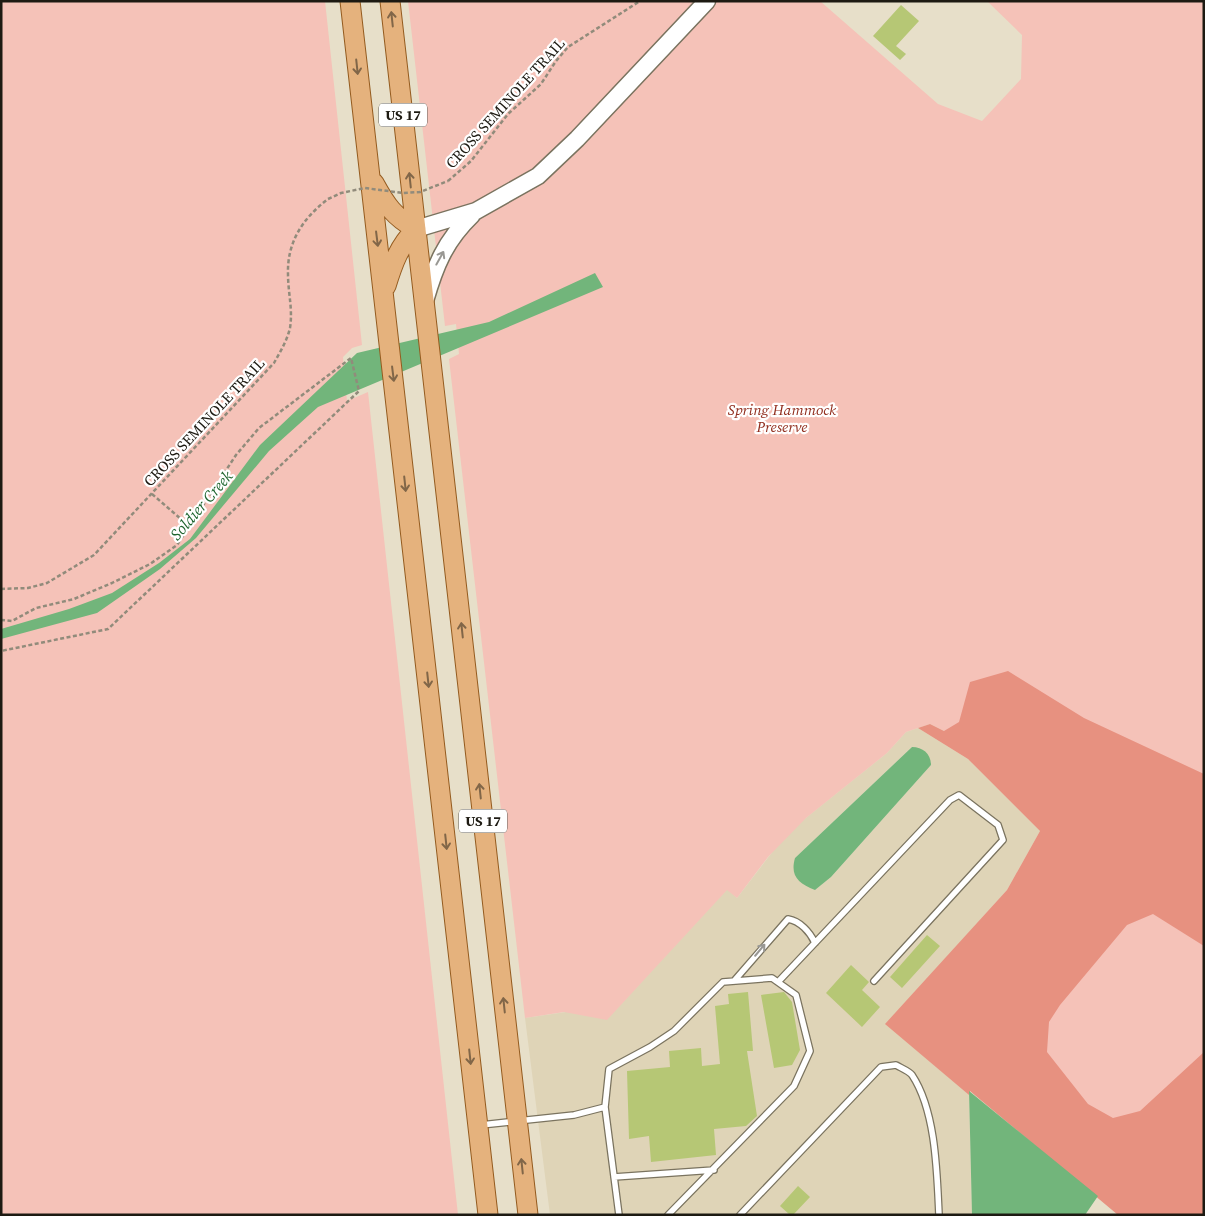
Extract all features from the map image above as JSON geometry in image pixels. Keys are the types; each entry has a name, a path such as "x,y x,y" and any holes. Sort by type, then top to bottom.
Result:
{"main road":[{"name":"US 17","path":"350,1 488,1215"},
{"name":"US 17","path":"390,1 528,1215"},
{"path":"369,173 387,208 399,220 416,229 403,242 393,262 384,295"}],"street":[{"path":"426,313 436,264 461,225 476,212 538,176 577,139 707,1"},
{"path":"416,229 476,212"}],"lane":[{"path":"778,982 950,800 959,795 998,825 1003,840 874,980"},
{"path":"734,981 788,919 795,920 812,935 815,943"},
{"path":"620,1215 605,1107 609,1069 650,1047 674,1031 723,982 772,978 796,995 810,1051 794,1086 668,1215"},
{"path":"740,1215 881,1067 896,1065 911,1074 924,1104 936,1150 939,1215"},
{"path":"478,1125 574,1115 605,1107"},
{"path":"614,1176 714,1170"}],"path":[{"name":"CROSS SEMINOLE TRAIL","path":"1,589 38,586 79,566 104,547 274,363 289,331 292,305 288,263 294,239 305,219 328,199 346,192 365,188 403,193 420,192 448,181 471,161 508,114 541,84 568,47 640,1"},
{"path":"1,620 12,621 36,608 74,599 112,583 150,564 177,545 236,455 259,428 351,358 359,391 108,629 1,651"},
{"path":"152,494 189,526"}],"shaded area":[{"path":"595,273 603,287 318,407 269,451 196,538 160,569 97,613 1,639 1,629 69,609 112,593 159,563 190,539 260,445 357,353 489,322"},
{"path":"1008,671 1084,718 1204,774 1204,946 1153,914 1127,925 1060,1005 1049,1022 1047,1052 1088,1104 1113,1118 1140,1111 1204,1052 1204,1215 1118,1215 970,1091 969,1095 885,1024 1007,890 1040,831 968,759 918,728 930,724 944,731 959,722 970,682"},
{"path":"918,728 968,759 1040,831 1007,890 886,1024 969,1095 972,1215 550,1215 525,1018 621,1004 727,889 737,898 787,833 887,753 906,732","holes":["912,747 931,765 831,877 815,890 795,858"]},
{"path":"912,747 920,748 926,752 930,758 931,765 831,877 815,890 800,882 794,870 795,858"},
{"path":"969,1091 1098,1196 1085,1215 972,1215"}],"green space":[{"path":"1,1 325,1 362,345 352,348 343,357 347,401 368,392 458,1215 1,1215"},
{"name":"Spring Hammock Preserve","path":"408,1 820,1 938,104 982,121 1021,79 1022,35 987,1 1204,1 1204,1215 907,1012 1070,837 944,731 930,724 906,732 887,753 806,818 768,857 737,898 727,890 607,1020 564,1012 525,1018 449,359 459,354 456,324 445,326"}],"building":[{"path":"901,5 919,21 896,46 906,54 900,60 873,36"},
{"path":"927,935 940,946 902,988 890,977"},
{"path":"851,965 869,982 862,990 880,1007 862,1027 826,993"},
{"path":"748,992 753,1051 747,1051 757,1116 746,1126 714,1129 716,1155 651,1162 649,1136 629,1139 627,1071 670,1067 669,1051 701,1048 702,1066 720,1064 715,1006 729,1004 728,994"},
{"path":"784,992 792,1002 800,1050 792,1065 774,1068 761,995"},
{"path":"798,1186 810,1197 793,1215 790,1215 780,1206"}],"water label":[{"name":"Soldier Creek","path":"201,505"}]}
